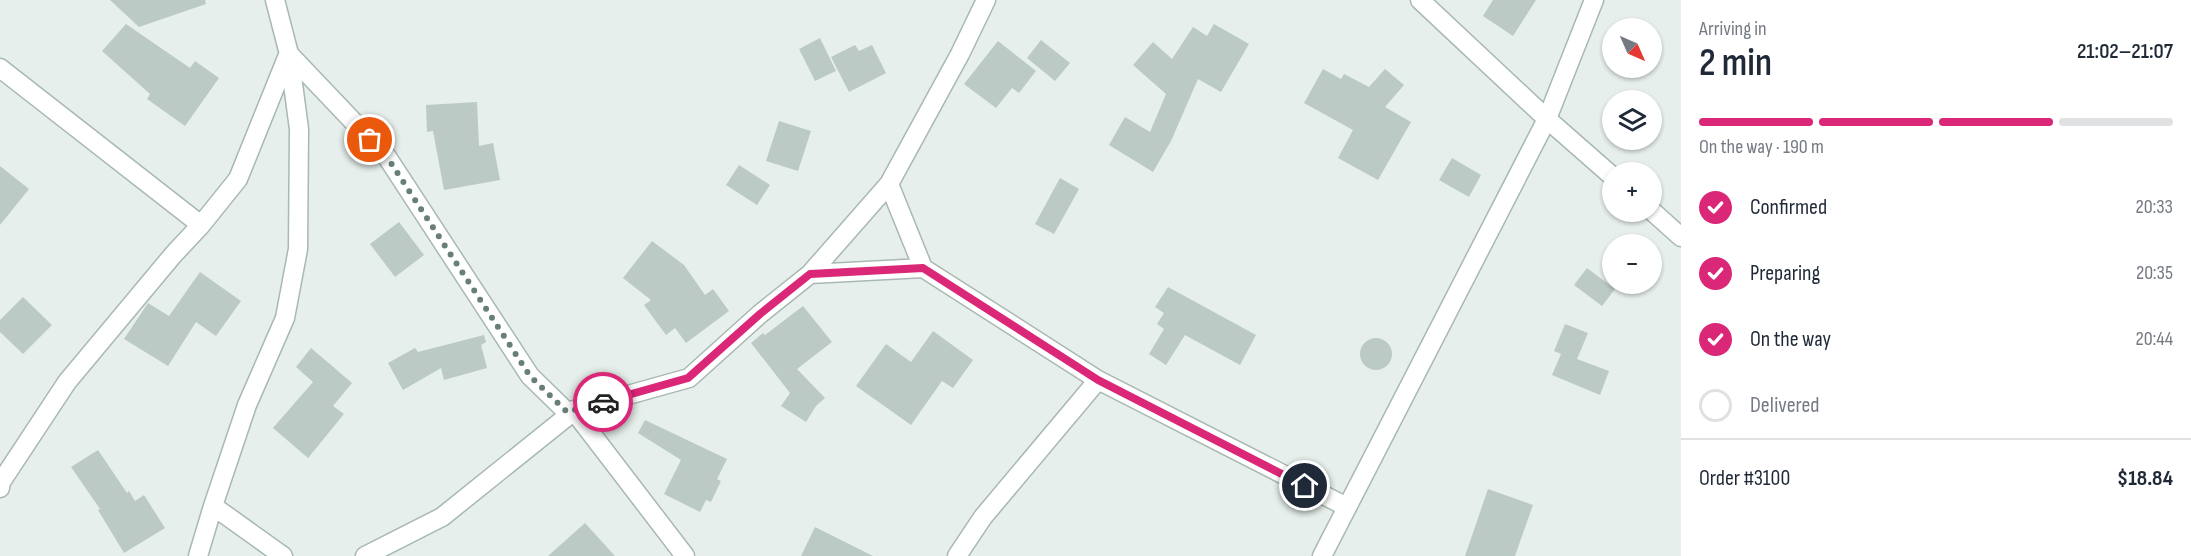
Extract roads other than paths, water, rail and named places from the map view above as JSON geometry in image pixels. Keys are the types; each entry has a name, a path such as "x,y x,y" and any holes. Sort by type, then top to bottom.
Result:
{"street":[{"path":"198,556 247,405 285,318 298,249 300,141 289,54 275,0"},
{"path":"289,54 387,157 530,376 567,412 688,378 760,314 810,274 889,184 960,54 986,0"},
{"path":"1420,0 1602,168"},
{"path":"1322,556 1547,119 1594,0"},
{"path":"0,484 68,382 238,179 289,54"},
{"path":"0,68 201,225"},
{"path":"889,184 923,268 1098,380 1347,507"},
{"path":"1662,220 1681,237"},
{"path":"810,274 923,268"},
{"path":"957,556 983,517 1098,380"},
{"path":"365,556 442,516 574,411"},
{"path":"574,411 685,556"},
{"path":"213,506 283,556"}]}
